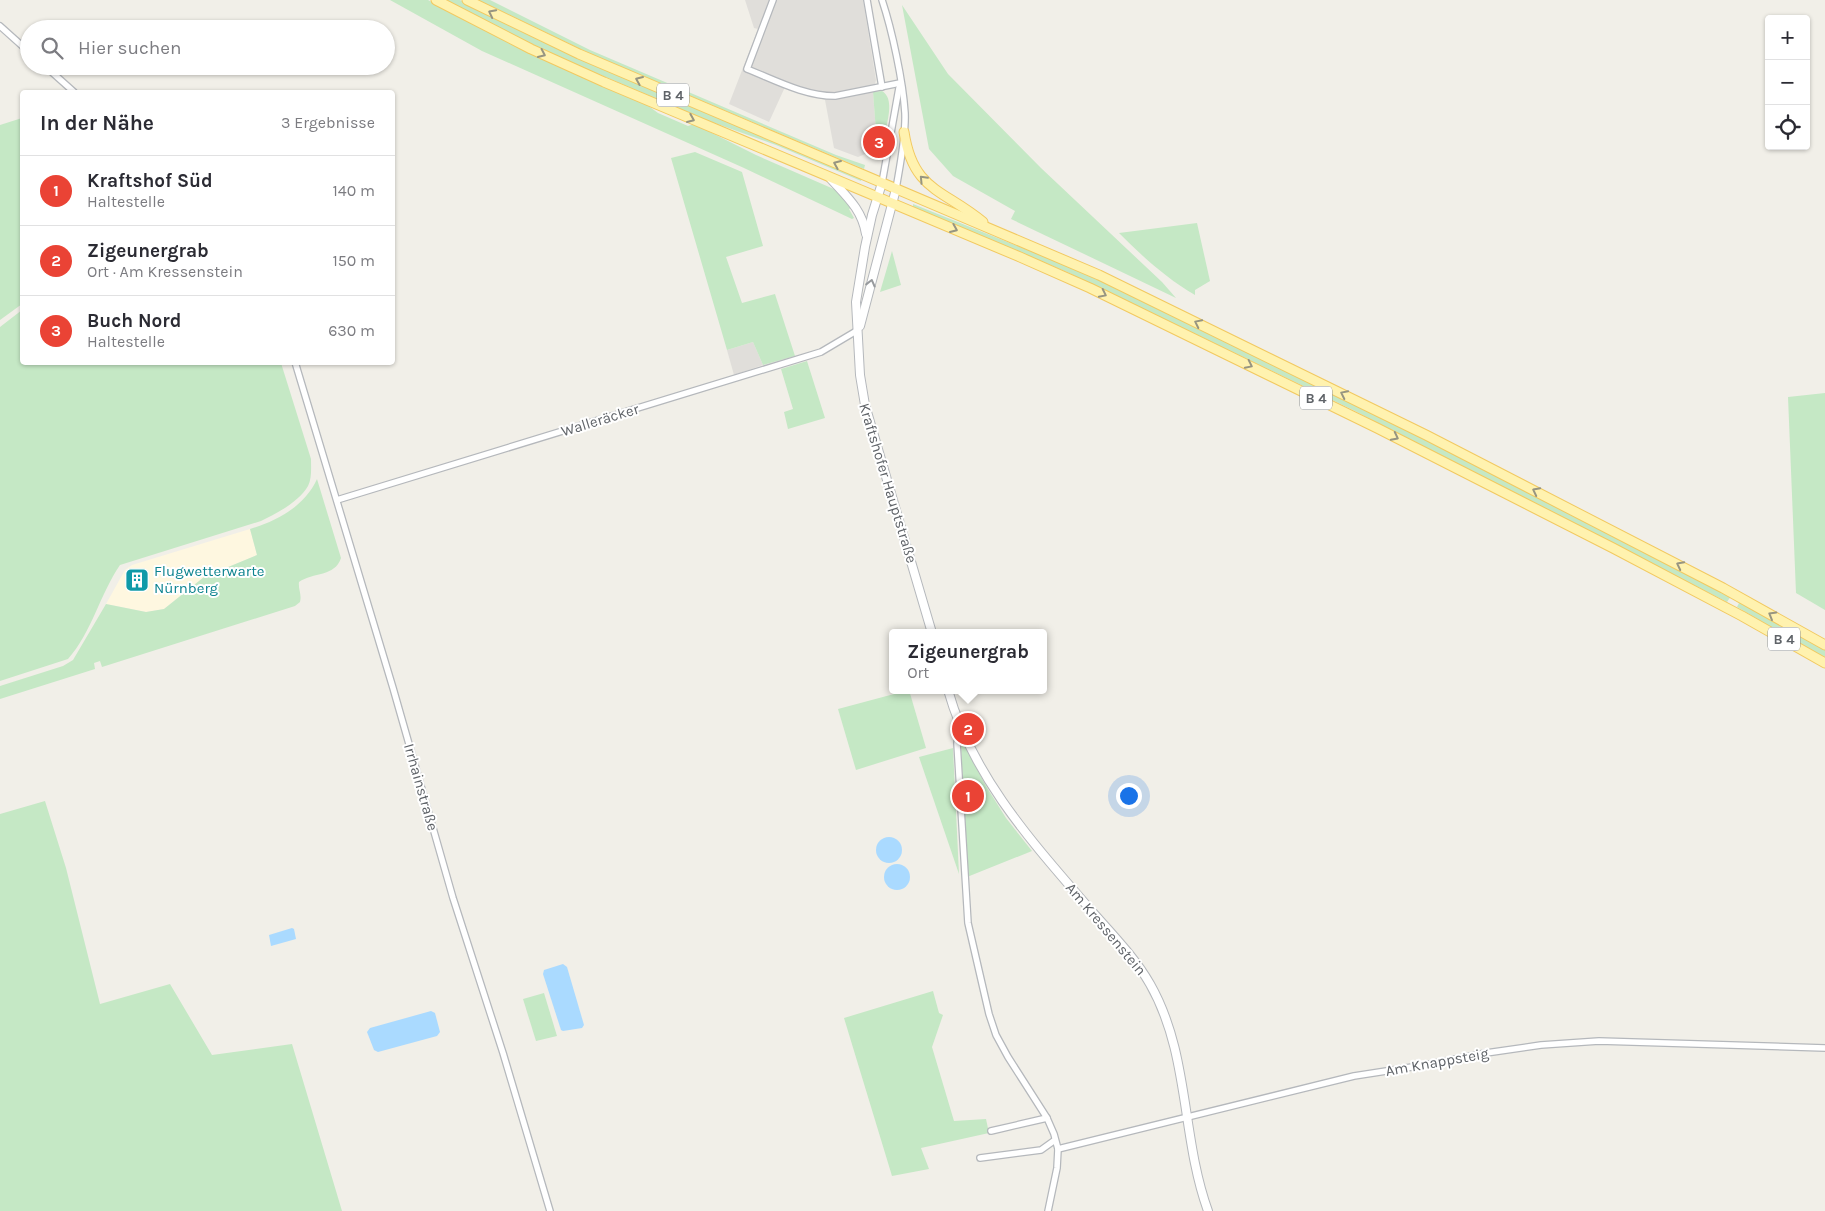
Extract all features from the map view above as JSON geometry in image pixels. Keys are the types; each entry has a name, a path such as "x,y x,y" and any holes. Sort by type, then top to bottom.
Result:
{"main road":[{"name":"B 4","path":"436,0 561,62 830,178 1020,256 1090,288 1296,388 1613,548 1742,616 1825,663"},
{"name":"B 4","path":"467,0 566,48 1099,275 1426,435 1750,602 1825,645"},
{"name":"B 4","path":"904,132 906,150 917,172 934,189 971,213 990,229"}],"street":[{"path":"773,0 747,69 804,92 825,96 835,96 900,84"},
{"path":"867,0 882,87"},
{"path":"882,0 905,112 896,189"},
{"path":"0,26 20,44"},
{"path":"55,75 72,90"},
{"path":"882,183 900,84"},
{"path":"830,178 857,207 864,222 867,239"},
{"name":"Kraftshofer Hauptstraße","path":"882,183 867,239 856,302 860,375 863,397 931,629"},
{"name":"Kraftshofer Hauptstraße","path":"858,330 896,189"},
{"name":"Walleräcker","path":"337,500 821,352 858,330"},
{"name":"Irrhainstraße","path":"296,365 453,898 503,1053 550,1211"},
{"path":"949,694 962,730 957,743 968,923 989,1014 996,1035 1047,1118 1056,1140 1058,1149 1056,1168 1048,1211"},
{"name":"Am Kressenstein","path":"962,730 990,782 1018,824 1128,952 1149,982 1161,1004 1171,1032 1198,1180 1208,1211"},
{"name":"Am Knappsteig","path":"1058,1149 1354,1076 1542,1045 1600,1041 1825,1048"},
{"path":"990,1131 1047,1118"},
{"path":"980,1158 1041,1150 1056,1140"}],"shaded area":[{"path":"745,0 863,0 876,80 873,92 876,132 870,152 858,157 834,148 825,100 785,87 769,122 729,104 758,29 754,28"},
{"path":"753,342 763,365 734,375 727,350"},
{"path":"250,529 257,555 204,577 164,609 146,612 106,604 125,570 132,565"}],"green space":[{"path":"390,0 428,0 544,59 643,102 658,113 688,126 694,124 756,155 836,190 853,207 849,209 854,218 852,219 744,168 482,51"},
{"path":"446,0 460,0 516,29 610,72 862,178 861,181 776,145 709,121 568,61 478,18"},
{"path":"478,0 490,0 590,50 836,155 865,165 864,169 591,54"},
{"path":"902,5 948,74 1041,168 1162,282 1176,298 1011,219 1015,211 953,176 929,149"},
{"path":"882,91 888,98 889,114 886,130 876,132 873,92"},
{"path":"20,119 20,305 0,320 0,125"},
{"path":"695,152 742,172 763,246 726,257 742,303 775,294 795,356 763,365 753,342 727,350 671,158"},
{"path":"913,204 1097,278 1359,405 1731,596 1727,602 1355,411 1067,272 913,207"},
{"path":"1197,223 1210,281 1195,290 1195,295 1155,267 1119,233"},
{"path":"892,251 901,285 880,292"},
{"path":"20,312 20,365 282,365 311,459 311,473 308,486 294,502 261,521 120,565 90,625 68,659 0,681 0,327"},
{"path":"807,361 825,418 788,429 784,412 793,409 781,369"},
{"path":"1825,393 1825,610 1796,593 1788,397"},
{"path":"317,479 341,558 338,564 329,571 299,582 300,602 295,606 102,667 100,661 94,663 95,669 0,699 0,686 63,666 73,660 106,604 146,612 164,609 204,577 257,555 250,529 280,517 298,505 312,489"},
{"path":"1740,601 1825,649 1825,658 1737,607"},
{"path":"894,694 910,694 926,748 856,770 838,709"},
{"path":"961,744 964,744 986,786 1006,818 1032,851 967,877"},
{"path":"953,748 959,874 919,757"},
{"path":"45,801 66,868 100,1004 170,984 212,1055 292,1044 342,1211 0,1211 0,814"},
{"path":"933,991 939,1013 943,1015 932,1047 954,1121 986,1119 989,1133 921,1148 929,1169 892,1176 844,1018"},
{"path":"544,993 557,1036 536,1041 523,999"}],"water":[{"path":"889,837 898,841 902,850 898,859 889,863 880,859 876,850 880,841"},
{"path":"897,864 906,868 910,877 906,886 897,890 888,886 884,877 888,868"},
{"path":"294,929 296,939 271,946 269,935"},
{"path":"563,964 567,967 584,1025 582,1028 563,1031 561,1030 543,974 544,970"},
{"path":"431,1011 435,1013 440,1032 437,1036 378,1052 374,1050 367,1032 370,1028"}],"place":[{"name":"Buch Nord","path":"879,142"},
{"name":"Flugwetterwarte Nürnberg","path":"137,580"},
{"name":"Zigeunergrab","path":"968,729"},
{"name":"Kraftshof Süd","path":"968,796"}]}
